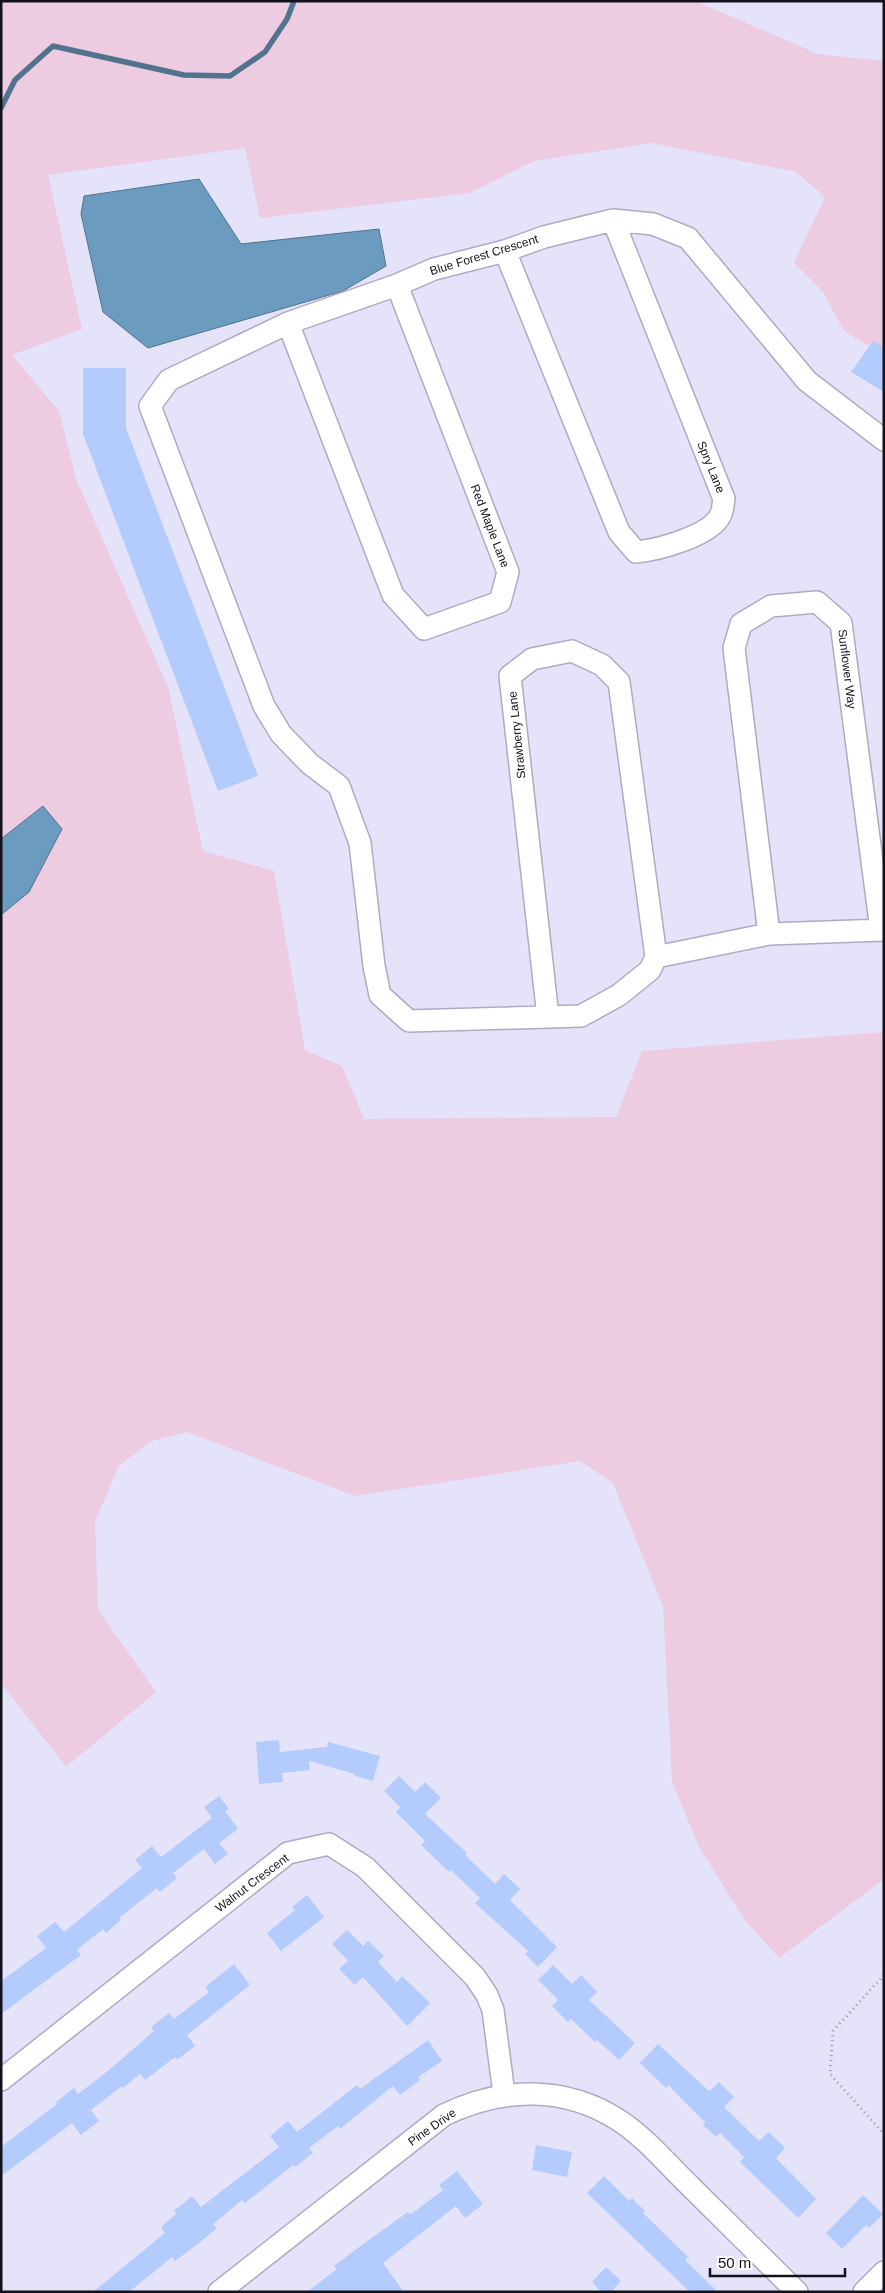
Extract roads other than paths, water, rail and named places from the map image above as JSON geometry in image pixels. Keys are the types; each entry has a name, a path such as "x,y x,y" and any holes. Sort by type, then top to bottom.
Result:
{"street":[{"name":"Blue Forest Crescent","path":"548,1017 409,1021 380,995 374,966 360,843 339,786 310,764 281,734 264,706 150,406 169,380 288,323 396,285 434,269 505,251 544,237 613,220 653,224 688,238 807,381 884,440"},
{"name":"Spry Lane","path":"505,251 619,532 636,552 655,550 702,533 721,516 724,499 613,220"},
{"name":"Red Maple Lane","path":"288,323 393,596 424,629 500,602 508,572 396,285"},
{"name":"Sunflower Way","path":"769,934 734,648 741,624 770,606 816,602 841,623 882,930"},
{"name":"Strawberry Lane","path":"548,1017 510,676 532,659 572,652 602,665 619,682 656,957"},
{"path":"548,1017 581,1016 618,995 650,970 656,957 769,934 882,930"},
{"name":"Walnut Crescent","path":"1,2080 288,1853 328,1844 365,1867 475,1977 487,1995 493,2010 504,2094"},
{"name":"Pine Drive","path":"219,2292 444,2116 477,2101 504,2094 530,2092 561,2096 593,2107 620,2122 648,2145 797,2292"},
{"path":"864,2292 884,2272"}],"water":[{"path":"199,179 241,244 379,229 386,266 343,291 148,348 103,312 81,214 84,196"},
{"path":"43,806 62,829 29,892 1,915 1,839"}],"waterway":[{"path":"1,108 15,80 53,46 184,75 230,76 265,52 287,19 294,1"}]}
